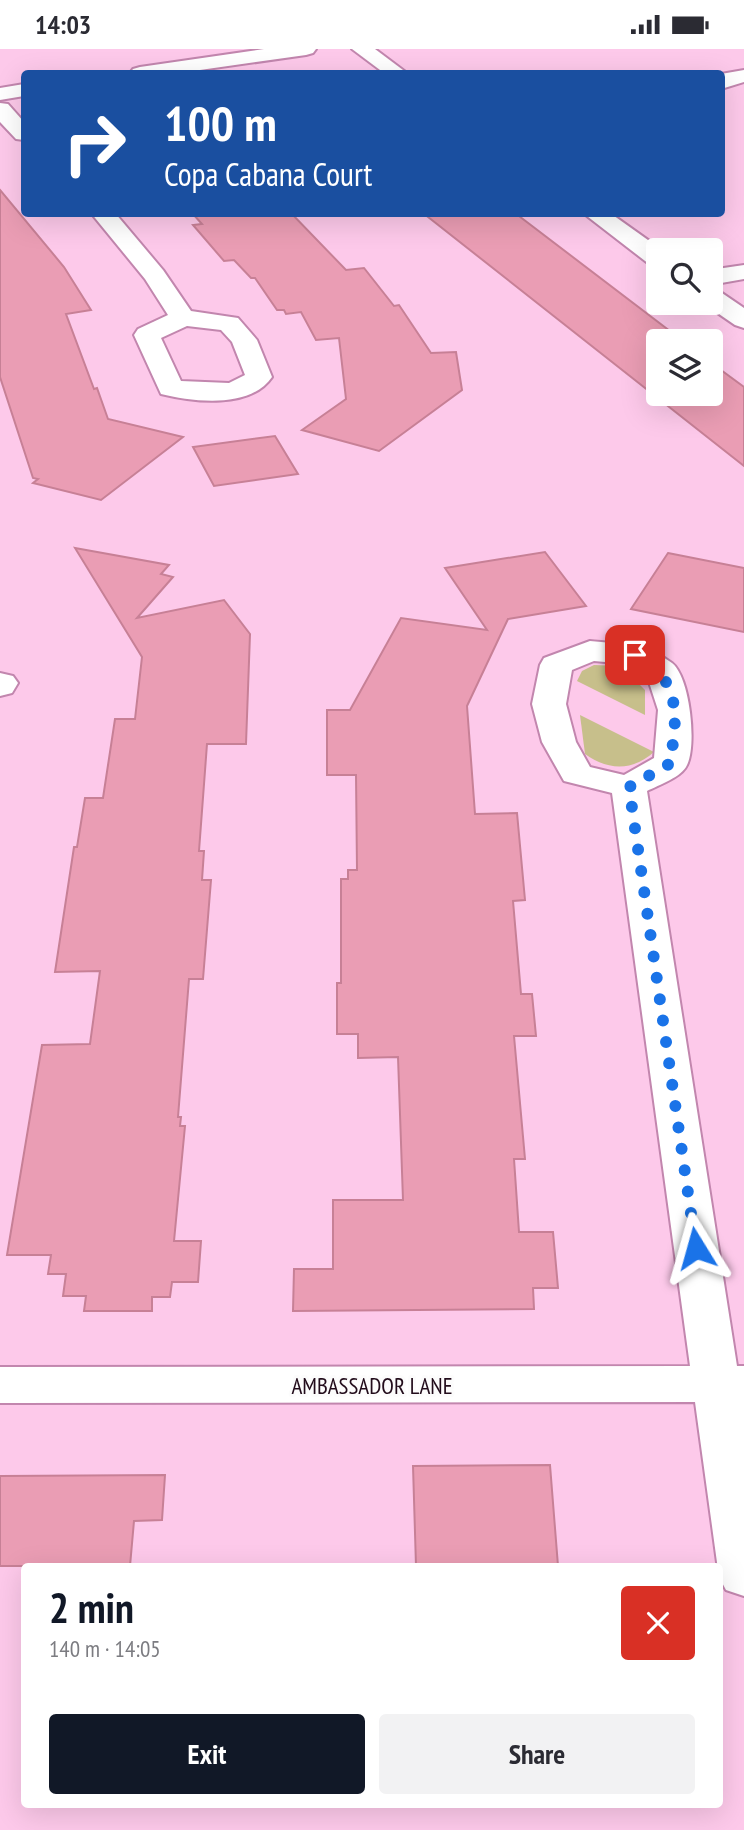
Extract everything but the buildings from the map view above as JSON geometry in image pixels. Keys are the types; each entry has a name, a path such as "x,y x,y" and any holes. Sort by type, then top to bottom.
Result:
{"street":[{"path":"160,70 306,49"},
{"path":"362,49 393,70"},
{"path":"725,79 744,76"},
{"path":"0,94 21,90"},
{"path":"725,94 744,96"},
{"path":"0,109 21,131"},
{"path":"105,217 155,275 183,318"},
{"path":"600,217 646,250"},
{"path":"723,276 744,272"},
{"path":"723,305 744,320"},
{"path":"629,787 730,1384 744,1576"},
{"name":"AMBASSADOR LANE","path":"0,1385 730,1384"}],"shaded area":[{"path":"594,665 621,666 645,690 645,715 577,681 582,671"},
{"path":"580,715 654,752 637,763 620,767 594,760 585,754"}],"route":[{"path":"635,655 662,671 676,710 671,763 629,787 696,1248"}]}
